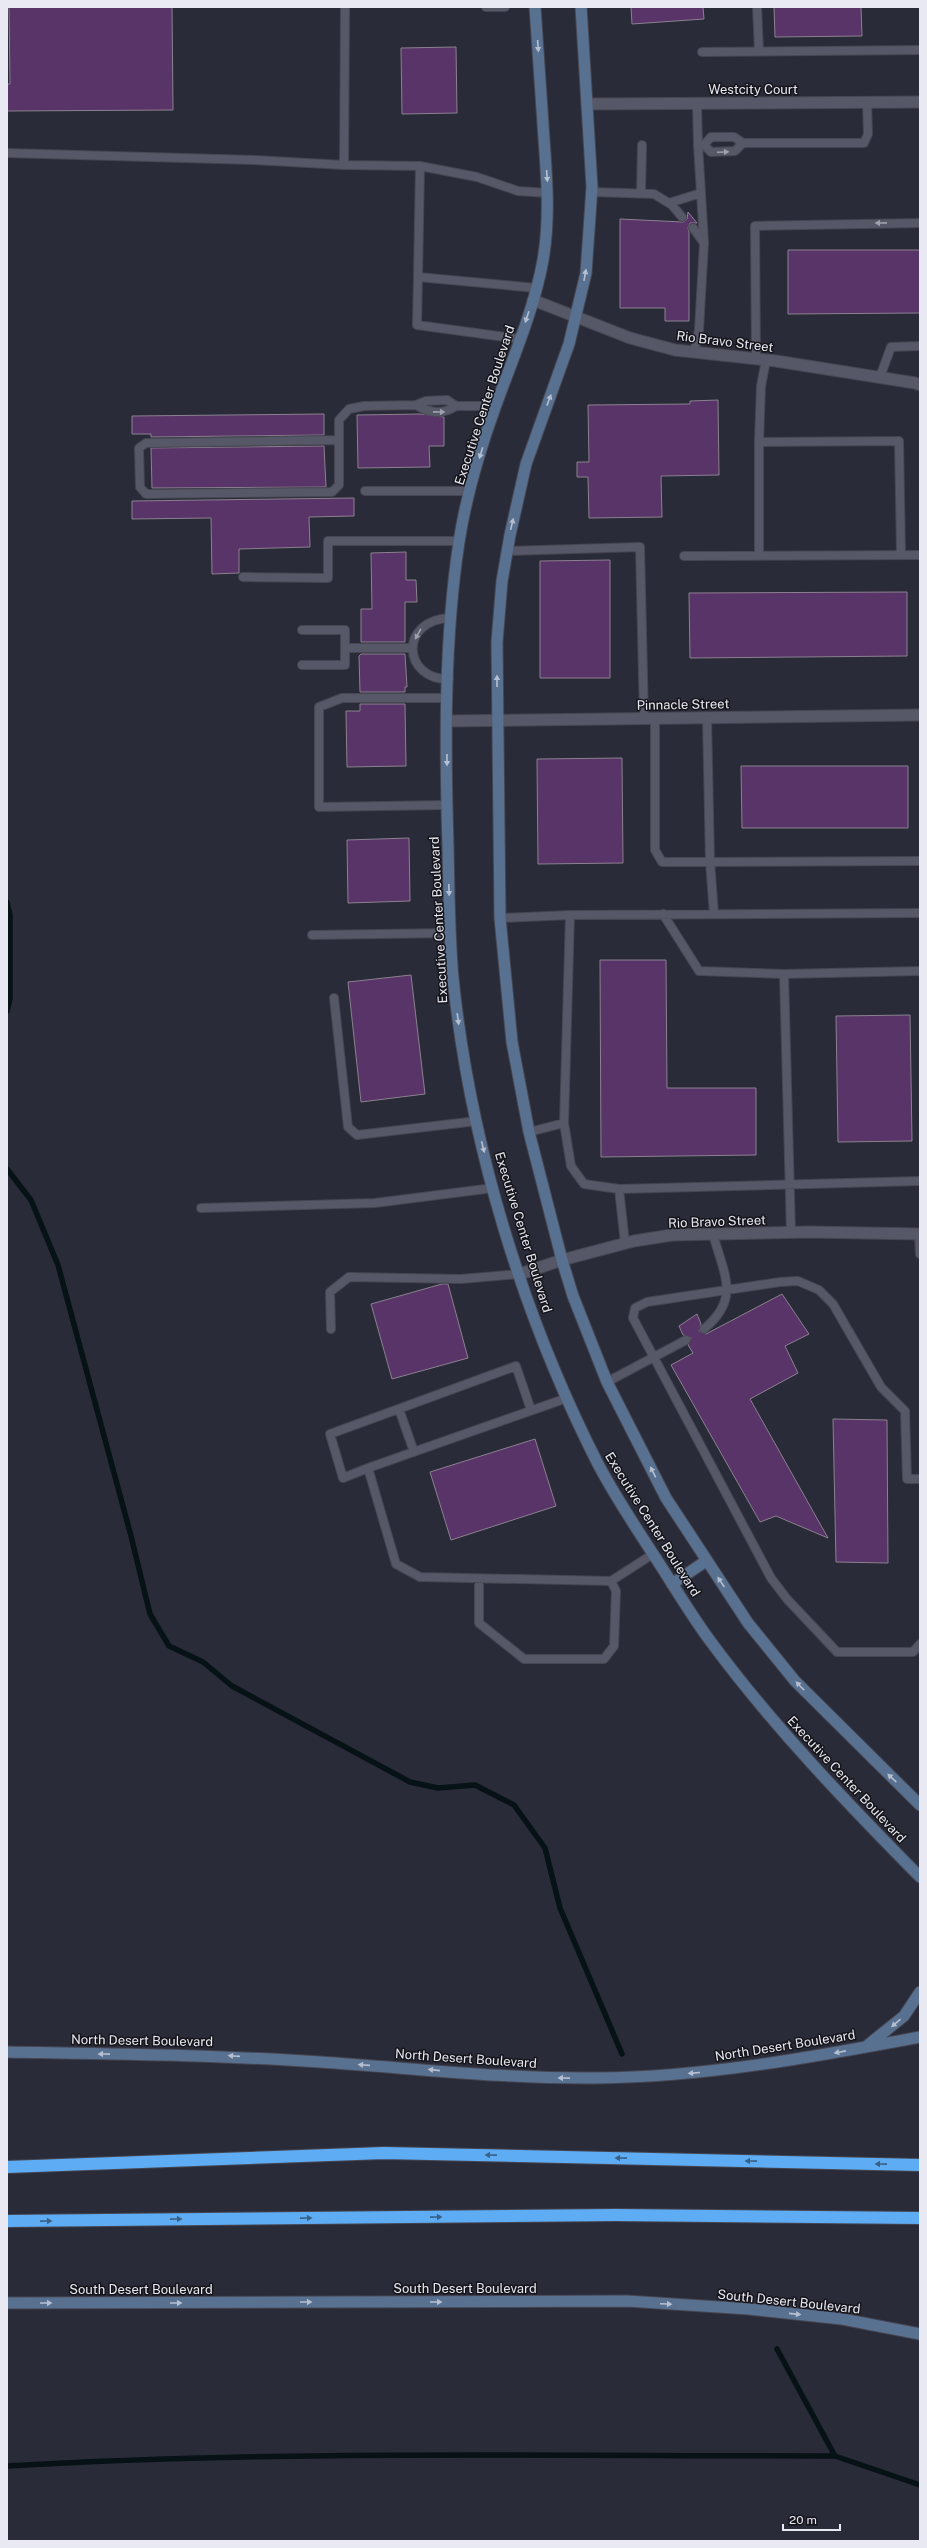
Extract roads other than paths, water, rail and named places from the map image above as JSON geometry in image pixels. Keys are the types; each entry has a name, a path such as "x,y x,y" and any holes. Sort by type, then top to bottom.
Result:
{"highway":[{"path":"7,2168 384,2153 920,2165"},
{"path":"7,2221 615,2215 920,2218"}],"main road":[{"name":"Executive Center Boulevard","path":"535,7 548,193 546,241 533,300 495,406 469,491 459,541 450,618 447,721 447,806 450,933 459,1023 477,1121 493,1188 532,1312 567,1398 599,1465 672,1584 710,1640 764,1709 869,1826 920,1877"},
{"name":"Executive Center Boulevard","path":"581,7 592,192 586,273 569,344 526,464 507,551 497,642 500,918 512,1042 529,1132 562,1260 607,1382 666,1498 748,1623 795,1681 920,1804"},
{"path":"672,1584 706,1561"},
{"path":"865,2047 904,2016 920,1992"},
{"name":"North Desert Boulevard","path":"7,2052 216,2055 403,2067 477,2075 596,2078 659,2076 732,2069 920,2037"},
{"name":"South Desert Boulevard","path":"7,2303 627,2301 764,2310 842,2319 920,2334"}],"street":[{"name":"Westcity Court","path":"587,104 920,102"},
{"name":"Rio Bravo Street","path":"533,300 630,338 675,350 761,360 880,377 920,385"},
{"name":"Pinnacle Street","path":"447,721 920,715"},
{"name":"Rio Bravo Street","path":"520,1274 562,1260 625,1243 672,1236 791,1233 920,1234"}],"lane":[{"path":"344,165 346,7"},
{"path":"486,7 505,7"},
{"path":"757,7 759,51"},
{"path":"702,52 920,50"},
{"path":"701,145 711,137 734,137 743,143 864,143 868,134 867,102"},
{"path":"694,352 699,330 704,243 701,193 701,145 697,104"},
{"path":"701,145 711,152 729,152 736,151 743,143"},
{"path":"641,193 642,145"},
{"path":"7,153 254,160 344,165 420,166 477,177 518,191 548,193"},
{"path":"420,166 416,325 520,339"},
{"path":"592,192 654,194 669,203 682,217"},
{"path":"669,203 701,193"},
{"path":"759,556 761,360 755,226 920,223"},
{"path":"693,228 704,243"},
{"path":"418,277 536,288"},
{"path":"880,377 891,347 920,346"},
{"path":"339,440 146,443 139,448 140,487 146,494 332,492 339,485 339,440 339,420 349,409 364,406 416,405 426,401 447,400 456,406 495,406"},
{"path":"759,442 899,440 901,555"},
{"path":"365,491 469,491"},
{"path":"243,577 328,578 328,541 459,541"},
{"path":"507,551 640,548 655,850 662,862 920,861"},
{"path":"684,556 920,555"},
{"path":"449,679 437,679 423,672 415,662 412,648 417,633 424,624 438,619 450,618"},
{"path":"302,630 345,630 345,665 302,665"},
{"path":"345,648 412,648"},
{"path":"447,806 319,807 319,707 342,698 448,698"},
{"path":"707,718 710,862 714,914"},
{"path":"500,918 570,915 920,913"},
{"path":"663,914 699,971 784,974 920,970"},
{"path":"570,915 564,1123 571,1166 584,1184 619,1189 920,1181"},
{"path":"312,935 450,933"},
{"path":"784,974 791,1233"},
{"path":"334,998 348,1127 358,1135 477,1121"},
{"path":"529,1132 564,1123"},
{"path":"201,1208 375,1203 493,1188"},
{"path":"619,1189 625,1243"},
{"path":"704,1330 718,1317 729,1290 713,1234"},
{"path":"920,1234 920,1254"},
{"path":"331,1329 330,1292 349,1277 461,1279 520,1274"},
{"path":"920,1479 907,1479 905,1411 881,1387 833,1304 819,1290 798,1281 647,1302 635,1308 633,1318 771,1578 786,1600 837,1652 913,1652 920,1644"},
{"path":"607,1382 686,1340"},
{"path":"531,1410 516,1366 330,1434 343,1478 567,1398"},
{"path":"399,1409 414,1452"},
{"path":"368,1468 396,1564 420,1577 611,1581 653,1554"},
{"path":"479,1578 479,1623 524,1659 604,1659 614,1646 616,1590 611,1581"}],"waterway":[{"path":"7,902 10,915 10,999 7,1011"},
{"path":"7,1169 31,1200 58,1265 131,1536 150,1614 169,1646 203,1662 232,1686 410,1782 438,1788 475,1785 514,1805 545,1848 560,1908 622,2054"},
{"path":"777,2349 835,2456 920,2485"},
{"path":"7,2466 110,2461 317,2456 835,2456"}]}
